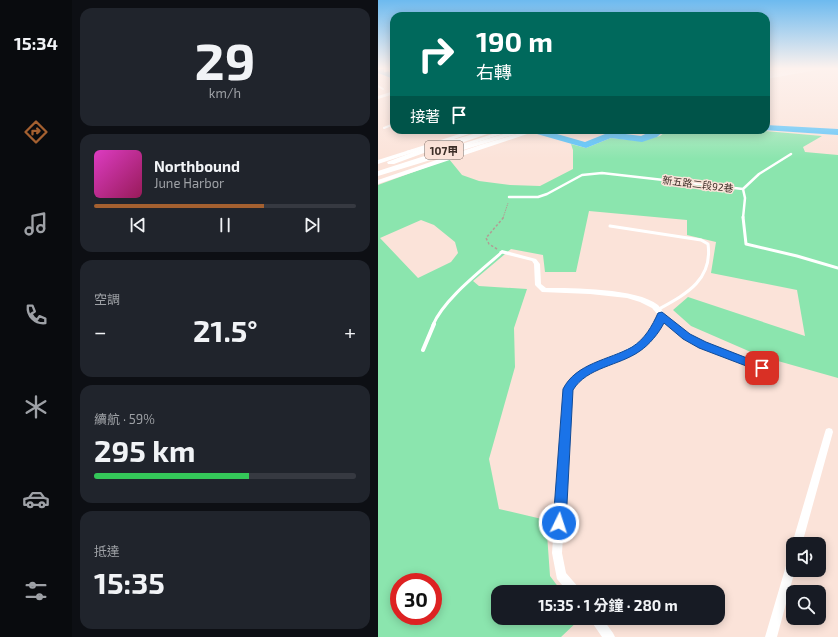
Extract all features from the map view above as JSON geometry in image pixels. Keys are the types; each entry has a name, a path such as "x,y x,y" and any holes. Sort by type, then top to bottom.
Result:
{"highway":[{"path":"378,172 423,150 473,134"},
{"path":"378,172 484,134"},
{"path":"378,172 502,134"},
{"path":"378,172 510,134"}],"main road":[{"name":"107甲","path":"378,162 465,134"},
{"name":"107甲","path":"378,172 486,134"},
{"name":"107甲","path":"378,172 498,134"},
{"name":"107甲","path":"378,172 439,160 523,134"},
{"path":"409,151 472,138"}],"street":[{"path":"502,252 534,260 537,264 538,285 544,290 624,295 652,304 660,312 659,323 653,332 636,349 584,372 573,381 568,389 557,553 561,575 569,585"},
{"path":"799,537 829,432"},
{"path":"771,637 788,577"},
{"path":"600,625 609,637"}],"lane":[{"path":"384,128 390,126"},
{"path":"743,189 759,174 791,154"},
{"name":"新五路二段92巷","path":"509,197 538,197 548,194 582,175 602,173 743,189 745,198 743,221 746,244 797,256 838,268"},
{"path":"610,226 701,240 708,244 709,264 697,284 686,294 660,312 687,336 702,345 762,368"},
{"path":"423,350 438,316 462,288 502,252"}],"path":[{"path":"502,252 489,244 486,238 492,228 502,221 507,213 509,197"}],"green space":[{"path":"770,131 822,136 803,147 805,152 838,155 838,378 760,356 691,326 673,310 688,297 805,336 797,290 711,273 716,242 687,235 687,220 589,211 576,272 545,272 543,255 511,249 473,281 479,286 527,289 514,328 515,367 489,459 499,509 546,520 550,576 557,585 491,585 491,625 574,625 561,637 378,637 378,185 449,159 462,175 479,181 510,185 540,186 573,169 573,150 571,144 586,148 611,138 640,141 663,134 770,134","holes":["421,220 434,225 455,242 458,253 451,262 418,278 380,238"]}],"waterway":[{"path":"770,128 838,132"},
{"path":"547,134 586,145 610,135 642,139 655,134"}],"route":[{"path":"559,523 568,389 573,381 584,372 636,349 649,337 659,323 662,315 687,336 702,345 762,368"}]}
